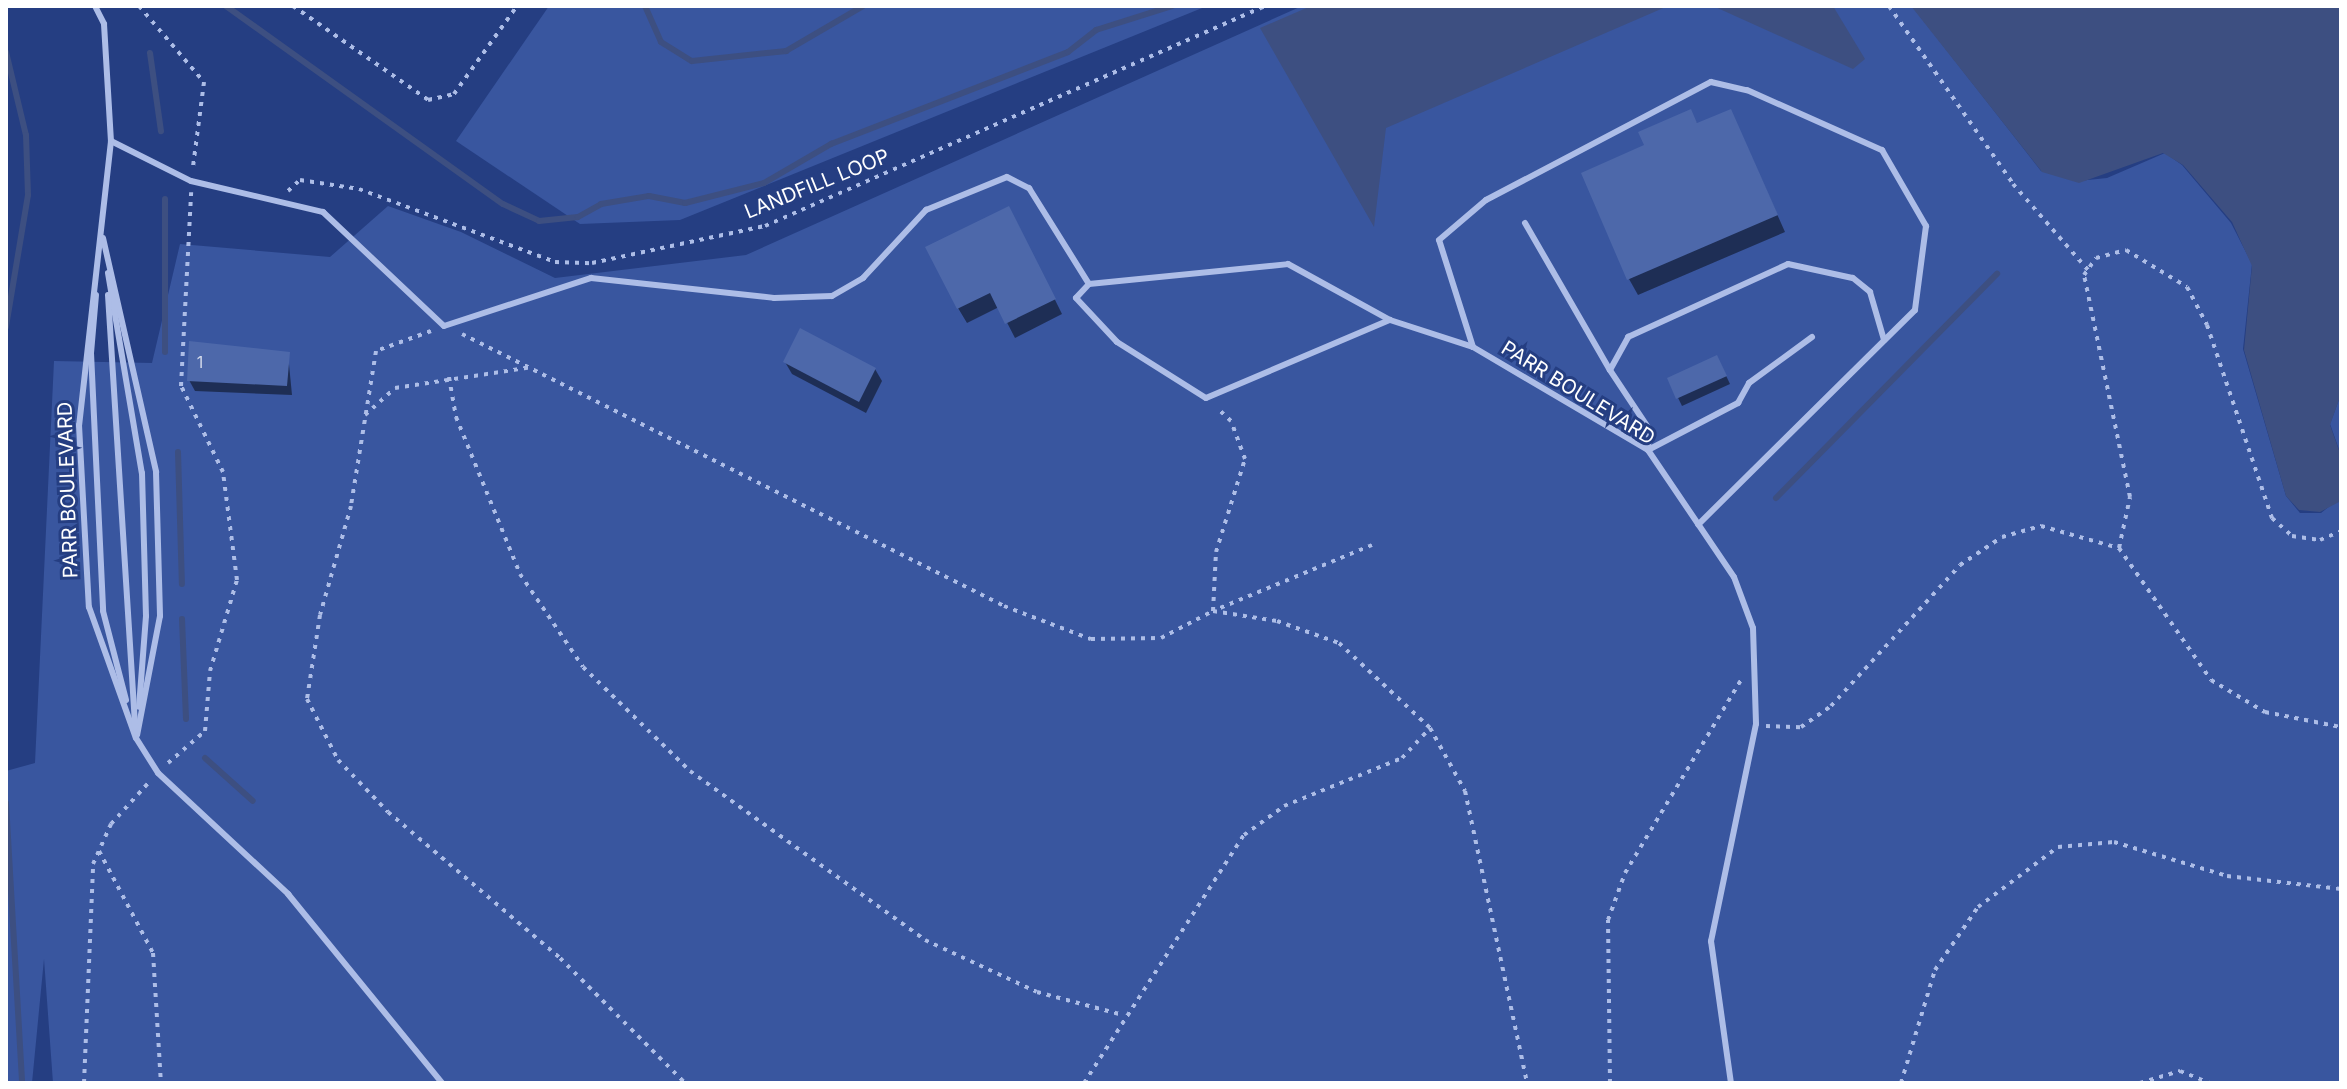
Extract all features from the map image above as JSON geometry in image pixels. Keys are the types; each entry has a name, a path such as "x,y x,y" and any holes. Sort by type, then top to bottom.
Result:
{"lane":[{"name":"PARR BOULEVARD","path":"95,6 104,24 111,141 79,425 82,542 89,607 136,738 158,773 288,894 442,1083"},
{"path":"1473,347 1439,240 1486,200 1711,82 1747,90 1882,150 1907,185 1926,226 1915,310 1698,525"},
{"path":"111,141 191,181 323,212 444,326 591,278 774,298 832,296 863,278 926,210 1007,177 1029,188 1089,284 1076,298 1117,342 1206,398 1390,320"},
{"path":"1525,223 1610,370 1649,429 1648,450"},
{"name":"PARR BOULEVARD","path":"102,234 156,472 160,616 136,738"},
{"path":"102,234 121,432 124,613 136,738"},
{"path":"102,234 91,353 101,583 136,738"},
{"path":"102,234 142,473 146,616 136,738"},
{"name":"PARR BOULEVARD","path":"1089,284 1288,264 1390,320 1473,347 1648,450 1734,577 1753,628 1756,724 1711,941 1731,1083"},
{"path":"1610,370 1628,337 1788,264 1853,278 1870,292 1884,340"},
{"path":"1648,450 1738,403 1749,383 1812,337"}],"path":[{"path":"139,6 204,82 191,181"},
{"path":"293,6 428,100 454,94 517,6"},
{"name":"LANDFILL LOOP","path":"278,201 300,180 359,189 555,262 607,260 765,226 1265,6"},
{"path":"1889,6 2013,184 2088,270"},
{"path":"2119,548 2130,497 2110,379 2085,306 2088,270 2096,258 2126,250 2187,287 2272,518 2292,536 2320,540 2341,531"},
{"path":"685,1083 560,958 388,812 338,760 307,699 320,615 351,506 376,351 444,326 534,367 1063,629 1091,639 1161,638 1213,611 1372,545"},
{"path":"363,417 395,388 449,377 534,367"},
{"path":"449,377 456,417 520,574 583,667 690,771 925,940 1037,992 1123,1015"},
{"path":"1206,398 1231,421 1245,459 1216,552 1213,611"},
{"path":"1756,724 1801,727 1831,706 1960,565 2002,537 2041,526 2119,548 2211,680 2265,712 2341,727"},
{"path":"1213,611 1277,621 1339,643 1430,728 1465,791 1527,1083"},
{"path":"1610,1083 1608,920 1625,873 1730,691 1755,663"},
{"path":"1084,1083 1123,1015 1244,835 1284,806 1402,758 1430,728"},
{"path":"1901,1083 1935,970 1978,907 2058,847 2114,842 2255,881 2341,889"},
{"path":"99,851 153,953 161,1083"},
{"path":"2140,1083 2180,1071 2210,1083"}],"shaded area":[{"path":"549,6 1207,6 680,220 580,224 456,141"},
{"path":"1302,6 1912,6 2041,171 2078,181 2107,178 2165,153 2182,165 2231,223 2252,264 2243,349 2286,496 2300,513 2321,513 2341,497 2341,1083 53,1083 44,959 32,1083 6,1083 6,771 35,763 54,361 152,363 180,244 330,257 388,206 461,232 555,278 746,255"},
{"path":"1311,6 1668,6 1386,128 1374,227 1260,28"},
{"path":"1713,6 1833,6 1865,59 1853,69"},
{"path":"1911,6 2341,6 2341,394 2330,425 2341,456 2339,502 2320,512 2299,510 2286,496 2244,350 2252,266 2232,222 2183,165 2163,153 2079,183 2042,172"},
{"path":"2341,394 2341,455 2330,424"}],"building":[{"path":"1691,109 1697,123 1731,109 1778,215 1627,280 1581,173 1644,145 1638,132"},
{"path":"1009,206 1056,299 1005,324 990,293 957,309 925,247"},
{"path":"800,328 876,368 859,402 783,362"},
{"path":"189,341 290,352 287,386 187,381"},
{"path":"1717,355 1727,376 1676,399 1667,378"}],"waterway":[{"path":"226,6 503,204 539,221 578,217 601,204 649,196 685,203 764,183 831,144 1068,52 1096,30 1172,6"},
{"path":"645,6 661,42 692,61 786,51 863,6"},
{"path":"6,52 26,135 28,195 6,327"},
{"path":"150,53 161,131"},
{"path":"165,199 165,352"},
{"path":"1776,498 1997,274"},
{"path":"178,452 182,584"},
{"path":"182,619 186,719"},
{"path":"205,758 253,801"},
{"path":"6,803 22,1083"}]}
